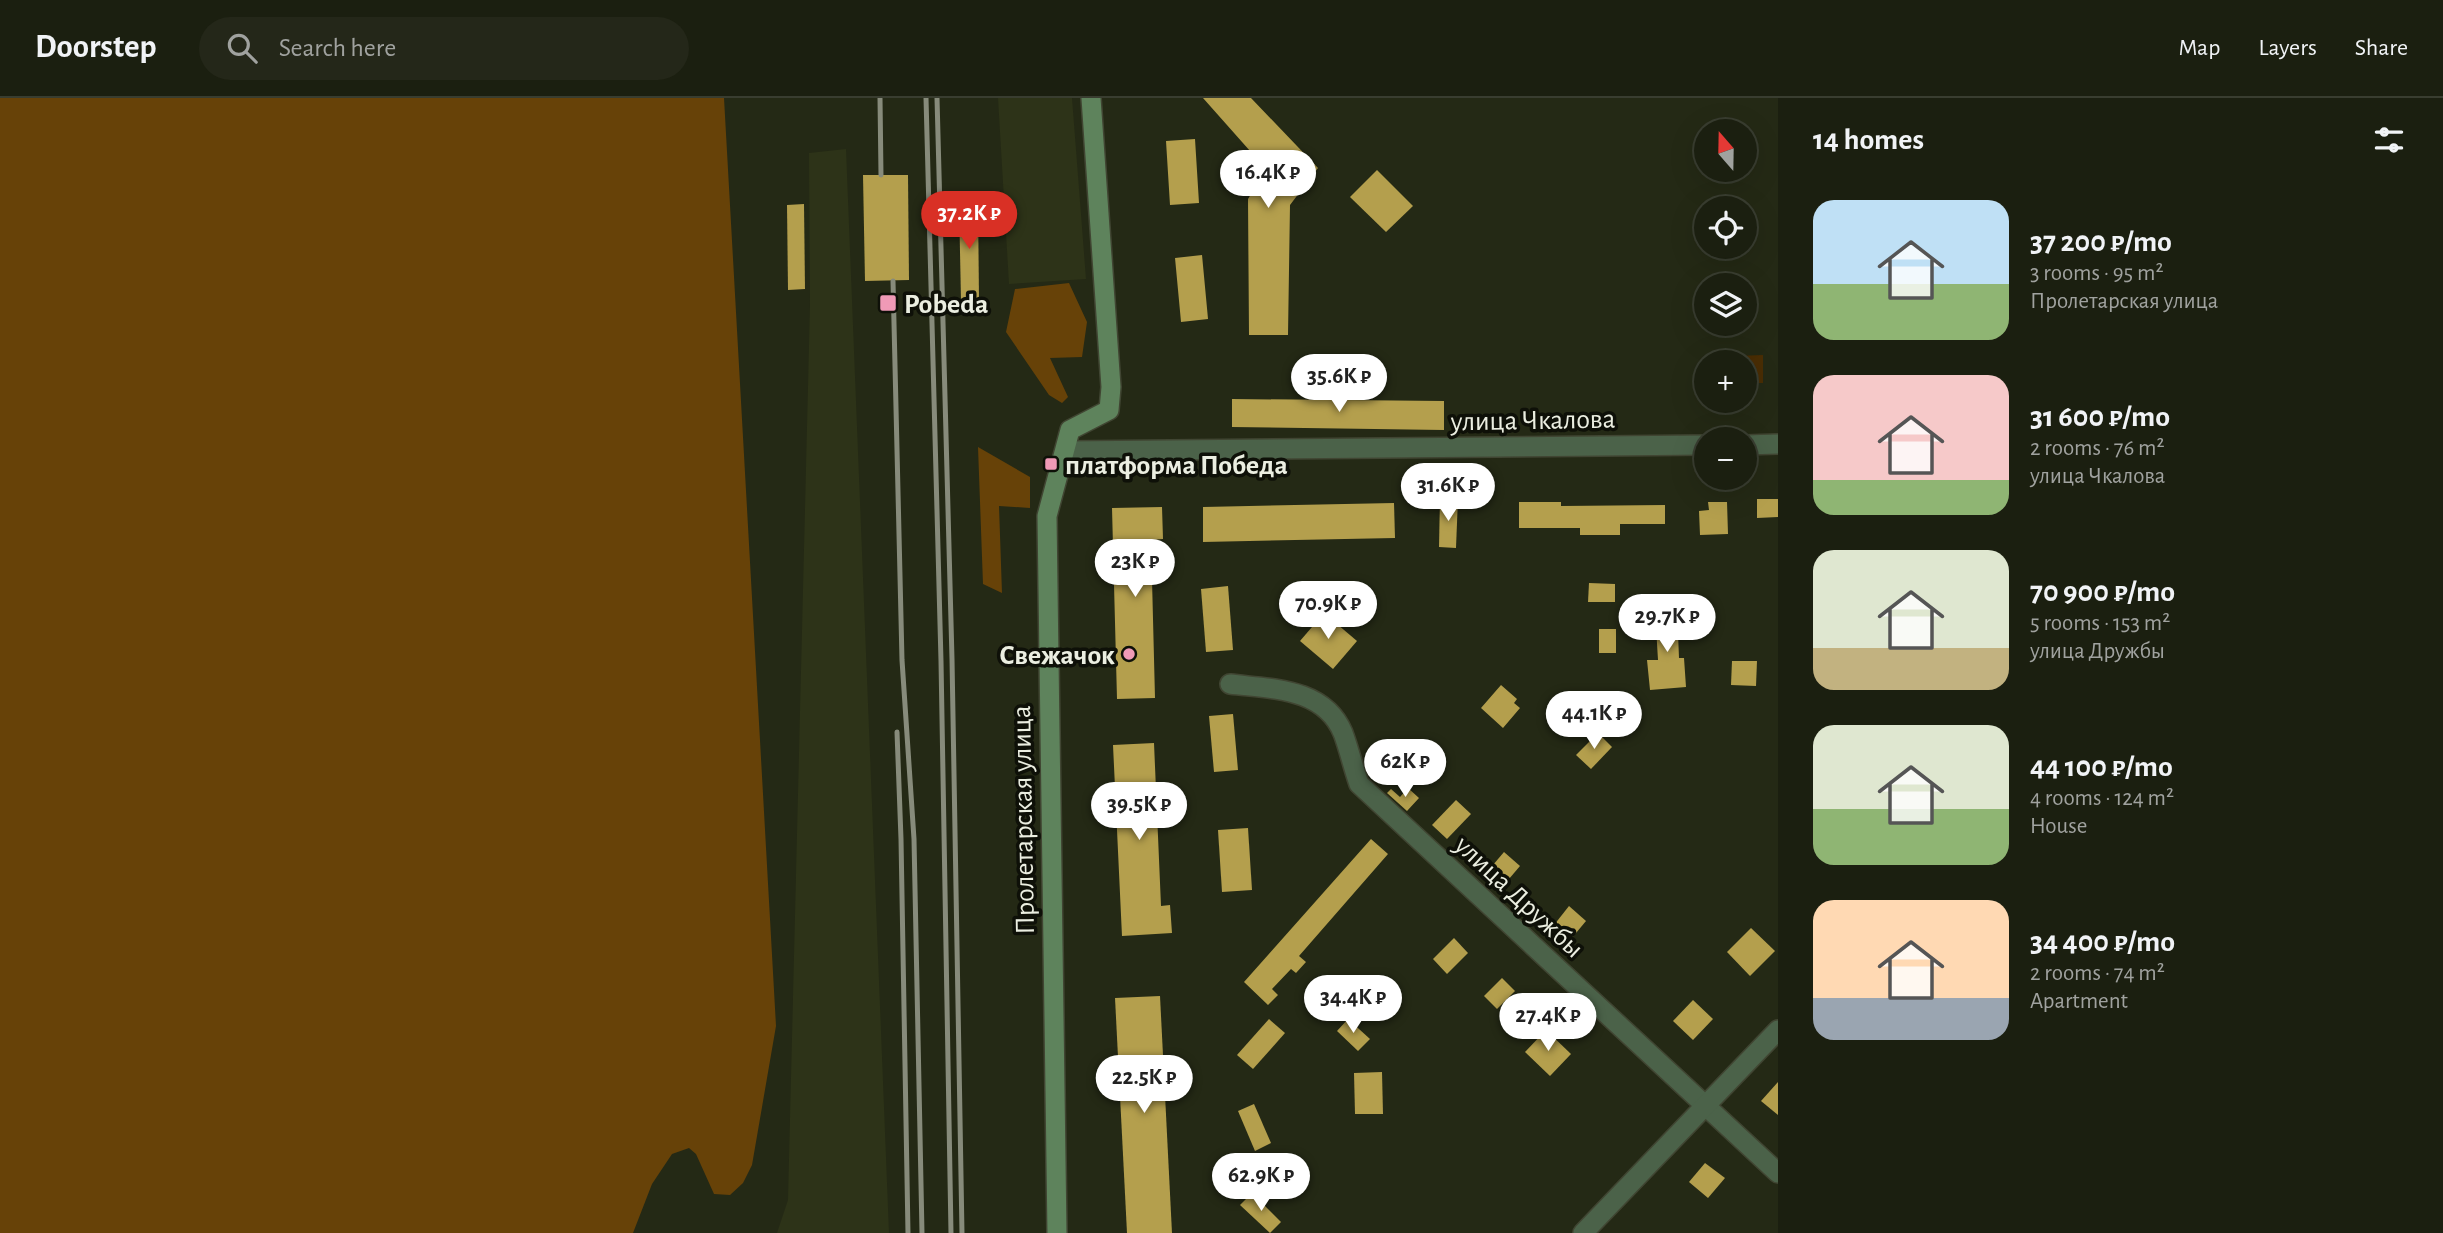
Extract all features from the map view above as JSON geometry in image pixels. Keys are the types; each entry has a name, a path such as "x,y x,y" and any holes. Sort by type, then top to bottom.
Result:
{"main road":[{"name":"Пролетарская улица","path":"1057,1233 1046,516 1070,430 1109,410 1111,387 1091,98"}],"street":[{"path":"1757,445 1778,444"},
{"name":"улица Чкалова","path":"1066,451 1694,445"},
{"name":"улица Дружбы","path":"1230,684 1300,694 1315,701 1332,715 1342,730 1359,784 1778,1174"},
{"path":"1583,1233 1778,1030"}],"shaded area":[{"path":"0,98 724,98 776,1026 752,1165 743,1183 730,1195 714,1194 696,1154 689,1148 672,1154 652,1184 633,1233 0,1233"},
{"path":"998,98 1072,98 1086,279 1009,284"},
{"path":"846,149 889,1233 777,1233 788,1200 810,305 809,153"},
{"path":"1069,283 1087,322 1082,357 1050,358 1068,397 1062,403 1049,395 1006,332 1015,289"},
{"path":"1757,355 1763,355 1763,383 1757,383"},
{"path":"978,447 1030,477 1030,508 999,506 1002,593 983,584"}],"building":[{"path":"1203,98 1251,98 1318,168 1290,205 1288,335 1249,335 1248,199 1266,169"},
{"path":"1195,139 1199,203 1170,205 1166,141"},
{"path":"1377,170 1413,206 1386,232 1350,197"},
{"path":"863,175 908,175 909,280 865,281"},
{"path":"959,202 978,202 979,300 961,301"},
{"path":"804,204 805,289 788,290 787,205"},
{"path":"1202,255 1208,319 1181,322 1175,258"},
{"path":"1232,399 1444,401 1444,430 1232,427"},
{"path":"1440,498 1458,498 1456,548 1439,547"},
{"path":"1757,499 1778,499 1778,517 1757,518"},
{"path":"1519,502 1561,502 1561,506 1665,505 1665,524 1620,524 1620,535 1580,535 1580,528 1519,528"},
{"path":"1708,502 1727,502 1728,534 1700,535 1699,511 1709,510"},
{"path":"1394,503 1395,538 1203,542 1203,507"},
{"path":"1162,507 1163,539 1151,540 1155,698 1117,699 1112,508"},
{"path":"1589,583 1615,584 1615,602 1588,602"},
{"path":"1228,586 1233,650 1206,652 1201,589"},
{"path":"1677,609 1679,658 1684,658 1686,687 1650,690 1647,660 1658,660 1655,610"},
{"path":"1324,613 1357,641 1333,669 1300,641"},
{"path":"1599,629 1616,629 1616,653 1599,653"},
{"path":"1732,661 1757,661 1756,686 1731,685"},
{"path":"1501,685 1517,699 1514,703 1520,708 1503,728 1481,708"},
{"path":"1233,714 1238,770 1214,772 1209,716"},
{"path":"1598,733 1612,747 1591,769 1576,755"},
{"path":"1154,743 1161,906 1170,905 1172,933 1122,936 1113,745"},
{"path":"1408,788 1419,798 1407,811 1387,793 1391,789 1400,797"},
{"path":"1456,800 1471,814 1447,839 1432,825"},
{"path":"1248,828 1252,890 1222,892 1218,830"},
{"path":"1371,839 1388,854 1299,956 1306,962 1296,973 1291,969 1272,989 1278,995 1268,1005 1244,982"},
{"path":"1504,852 1520,866 1503,886 1487,872"},
{"path":"1569,906 1586,921 1571,939 1554,925"},
{"path":"1751,928 1775,951 1750,976 1727,952"},
{"path":"1454,938 1468,953 1447,974 1433,959"},
{"path":"1502,978 1515,991 1497,1009 1484,996"},
{"path":"1160,996 1172,1233 1127,1233 1115,998"},
{"path":"1693,1000 1713,1019 1693,1040 1673,1021"},
{"path":"1269,1019 1285,1033 1253,1069 1237,1055"},
{"path":"1348,1019 1370,1039 1358,1051 1337,1031"},
{"path":"1546,1030 1571,1054 1550,1076 1525,1052"},
{"path":"1382,1072 1383,1114 1355,1114 1354,1073"},
{"path":"1778,1082 1778,1115 1761,1101"},
{"path":"1254,1104 1271,1143 1255,1151 1238,1111"},
{"path":"1705,1163 1725,1178 1708,1198 1689,1182"},
{"path":"1252,1193 1281,1222 1270,1233 1240,1205"}],"railway":[{"path":"880,98 881,175"},
{"path":"926,98 941,661 951,1233"},
{"path":"937,98 952,659 962,1233"},
{"path":"893,281 902,660 914,839 922,1233"},
{"path":"897,732 908,1233"}],"place":[{"name":"Pobeda","path":"888,303"},
{"name":"платформа Победа","path":"1051,464"},
{"name":"Свежачок","path":"1129,654"}]}
